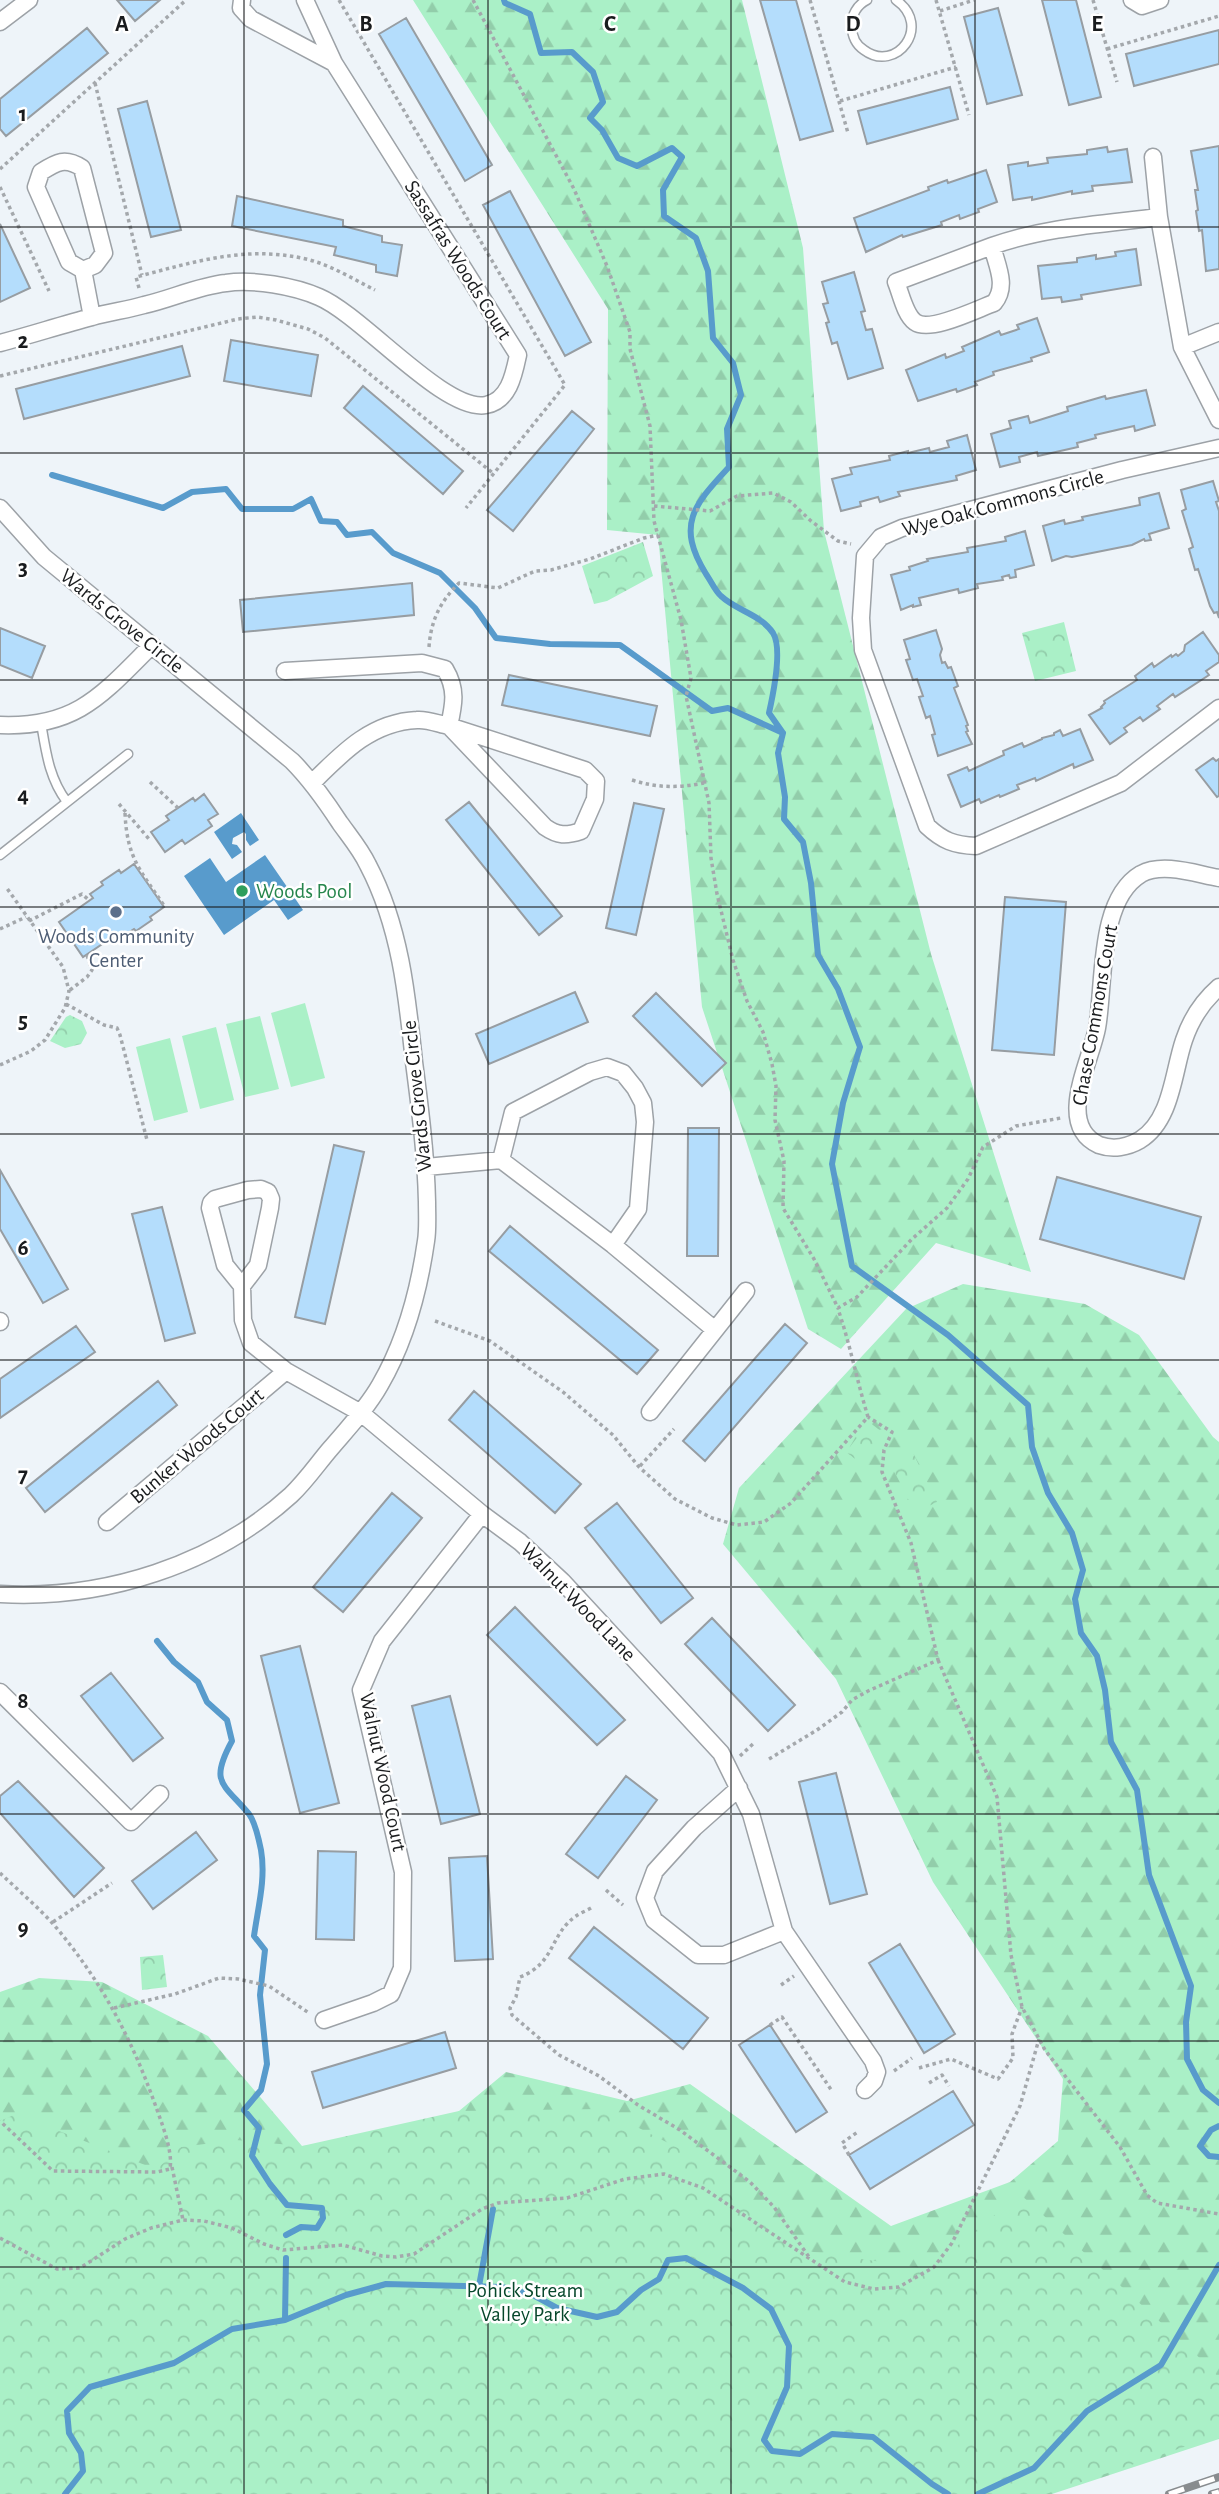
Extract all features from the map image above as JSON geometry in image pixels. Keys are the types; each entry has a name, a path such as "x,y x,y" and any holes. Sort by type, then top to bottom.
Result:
{"street":[{"path":"0,22 29,0"},
{"name":"Sassafras Woods Court","path":"242,0 241,8 251,19 334,63"},
{"name":"Sassafras Woods Court","path":"0,344 225,283 250,282 281,286 320,297 371,331 430,383 466,403 486,405 504,395 514,376 517,355 334,63 305,0"},
{"path":"1132,0 1142,6 1160,0"},
{"path":"1153,157 1159,217 1182,347 1219,420"},
{"path":"83,270 94,265 104,253 82,168 72,161 56,163 41,172 36,187 69,262 83,270 92,317"},
{"path":"992,246 1002,285 1000,296 993,303 928,327 916,323 909,316 896,282 992,246 1045,232 1159,217"},
{"path":"1182,347 1219,332"},
{"name":"Wye Oak Commons Circle","path":"872,548 881,537 902,528 1122,470 1219,448"},
{"name":"Wards Grove Circle","path":"0,508 44,557 267,739 313,782 368,864 390,916 407,996 426,1167 427,1239 413,1307 385,1376 360,1413 293,1493 233,1538 196,1557 134,1580 33,1596 0,1594"},
{"path":"872,548 865,556 861,618 863,650 917,802 927,826 941,839 957,845 976,846 1121,783 1219,708"},
{"path":"0,725 41,723 88,705 102,695 151,646"},
{"path":"285,671 422,663 435,665 445,669 454,689 449,726"},
{"path":"313,782 358,740 381,727 418,720 449,726 585,769 596,781 595,799 581,831 569,835 555,834 545,827 449,726"},
{"name":"Chase Commons Court","path":"1219,878 1157,869 1140,874 1126,887 1115,906 1106,939 1097,1028 1076,1102 1077,1116 1096,1143 1119,1148 1138,1141 1150,1132 1167,1103 1184,1037 1200,1007 1219,987"},
{"path":"502,1160 513,1112 590,1072 607,1068 623,1073 635,1087 643,1103 645,1122 638,1209 612,1245"},
{"path":"426,1167 502,1160 612,1245 715,1330"},
{"path":"261,1189 268,1192 271,1199 270,1208 258,1265 242,1286 225,1265 210,1209 211,1203 215,1199 261,1189"},
{"name":"Walnut Wood Lane","path":"242,1286 243,1320 251,1343 286,1371 360,1413 520,1542 562,1581 720,1753 751,1814 784,1931 873,2061 877,2072 866,2090"},
{"path":"650,1412 746,1291"},
{"name":"Bunker Woods Court","path":"107,1522 286,1371"},
{"name":"Walnut Wood Court","path":"324,2020 391,1994 401,1968 403,1872 361,1690 382,1641 482,1514"},
{"path":"0,1692 131,1822 160,1794"},
{"path":"739,1788 694,1828 655,1871 645,1898 654,1920 698,1955 724,1955 784,1931"}],"lane":[{"path":"867,0 855,11 851,22 852,34 857,45 866,53 878,57 900,51 912,30 911,17 906,8 896,0"},
{"path":"41,723 50,773 67,802"},
{"path":"0,855 128,754"}],"path":[{"path":"0,169 186,0"},
{"path":"473,0 574,190 607,265 630,332 630,349 650,426 658,535 681,620 691,678 686,696 709,803 711,858 724,929 747,1000 763,1032 776,1086 775,1120 784,1161 783,1208 814,1259 838,1308 850,1342 856,1376 869,1417 892,1432 884,1450 882,1472 911,1543 938,1660 997,1797 1011,1955 1022,2007 1039,2039 1077,2094 1120,2147 1147,2195 1157,2203 1219,2214"},
{"path":"810,0 848,134"},
{"path":"936,0 969,116"},
{"path":"940,11 974,0"},
{"path":"1093,0 1117,82"},
{"path":"1107,49 1219,16"},
{"path":"840,101 956,67"},
{"path":"95,83 142,276"},
{"path":"0,187 49,291"},
{"path":"0,376 219,322 257,317 276,320 308,329 325,338 494,474"},
{"path":"654,506 710,511 737,496 773,493 791,502 838,541 848,545 857,539 872,548"},
{"path":"429,649 431,628 445,598 459,583 498,588 535,571 551,570 590,559 658,535"},
{"path":"632,780 652,787 704,783"},
{"path":"150,782 178,808"},
{"path":"119,804 149,839"},
{"path":"125,813 131,856 165,907"},
{"path":"0,1065 31,1051 46,1040 66,1004 69,991 63,967 6,887"},
{"path":"0,929 82,894 90,901"},
{"path":"69,991 92,970 87,955"},
{"path":"66,1004 104,1025 117,1028 147,1140"},
{"path":"838,1308 857,1297 958,1195 983,1147 1016,1126 1077,1116"},
{"path":"435,1321 490,1341 563,1392 613,1436 639,1467 675,1499 712,1518 737,1525 764,1522 791,1503 869,1417"},
{"path":"639,1467 674,1429"},
{"path":"769,1759 817,1730 842,1712 852,1700 938,1660"},
{"path":"739,1758 754,1743"},
{"path":"0,1873 52,1923 83,1961 113,2008 149,2087 164,2133 183,2220"},
{"path":"52,1923 112,1883"},
{"path":"606,1890 624,1905"},
{"path":"591,1908 575,1916 564,1928 548,1957 535,1971 520,1977 516,1997 510,2008 512,2015 559,2055 598,2076 680,2130 750,2182 774,2207 811,2260"},
{"path":"781,1985 797,1974"},
{"path":"113,2008 175,1994 219,1978 269,1986 304,2010"},
{"path":"919,2068 951,2059 998,2079 1013,2057 1012,2034 1022,2007"},
{"path":"770,2025 782,2017 832,2091"},
{"path":"0,2238 57,2269 80,2268 125,2239 151,2228 183,2220 204,2221 232,2228 283,2250 343,2245 396,2258 414,2254 482,2209 498,2203 567,2198 625,2179 664,2174 703,2188 845,2282 874,2289 899,2287 934,2267 952,2243 1020,2106 1039,2039"},
{"path":"894,2071 912,2059"},
{"path":"929,2084 942,2075 949,2086"},
{"path":"0,2121 52,2171 157,2172 170,2169 171,2165"},
{"path":"849,2155 842,2143 859,2131"}],"green space":[{"path":"413,0 742,0 803,248 824,531 931,954 1031,1272 936,1243 841,1349 808,1329 702,1007 658,535 607,530 608,309"},
{"path":"643,542 653,576 607,601 594,604 582,566"},
{"path":"1064,622 1076,671 1035,681 1022,633"},
{"path":"305,1003 325,1078 291,1087 271,1013"},
{"path":"70,1015 82,1021 87,1033 81,1044 65,1048 50,1041"},
{"path":"260,1016 279,1089 245,1097 226,1024"},
{"path":"216,1027 234,1100 200,1109 182,1036"},
{"path":"170,1038 188,1112 154,1121 136,1047"},
{"path":"963,1284 1085,1304 1139,1335 1219,1442 1219,2439 1052,2494 0,2494 0,1992 39,1978 102,1982 208,2036 302,2146 422,2138 506,2072 627,2101 690,2084 891,2226 1010,2182 1058,2141 1063,2079 933,1882 836,1679 723,1544 739,1488 906,1309"},
{"path":"869,1422 886,1435 863,1465 846,1452"},
{"path":"912,1451 937,1502 915,1513 890,1462"},
{"path":"163,1955 167,1987 142,1990 140,1957"},
{"name":"Pohick Stream Valley Park","path":"602,2109 711,2165 807,2251 929,2269 1020,2194 1215,2372 1219,2384 1219,2435 1046,2494 0,2494 0,2121 16,2114 145,2165 149,2176 181,2147 236,2140 302,2146 459,2111"}],"water":[{"path":"241,813 259,840 250,846 244,832 233,838 232,844 237,845 242,852 232,859 214,832"},
{"name":"Woods Pool","path":"265,855 303,910 288,920 274,900 224,935 184,876 210,858 226,882"}],"building":[{"path":"117,0 160,0 135,21"},
{"path":"760,0 796,0 833,131 800,140"},
{"path":"1042,0 1076,0 1101,97 1069,105"},
{"path":"998,8 1022,95 987,104 964,17"},
{"path":"406,18 492,165 465,181 379,34"},
{"path":"87,28 108,53 6,136 0,129 0,99"},
{"path":"1219,30 1219,64 1134,86 1126,54"},
{"path":"950,87 958,119 867,144 858,111"},
{"path":"147,101 181,230 151,237 118,109"},
{"path":"1219,146 1219,269 1206,271 1202,230 1199,231 1196,211 1195,190 1198,190 1191,151"},
{"path":"1107,147 1108,152 1127,149 1132,182 1092,186 1093,191 1072,194 1072,191 1032,200 1032,197 1013,200 1008,165 1048,163 1047,158 1087,154 1087,150"},
{"path":"986,170 997,202 960,219 959,215 941,222 942,225 903,237 902,235 866,252 854,218 929,190 928,187 947,180 948,183"},
{"path":"510,191 591,342 565,356 483,205"},
{"path":"237,196 343,220 343,226 382,236 382,242 402,245 397,276 376,272 376,265 334,255 336,247 232,226"},
{"path":"0,224 30,288 0,302"},
{"path":"1136,249 1141,285 1081,295 1082,299 1062,302 1061,297 1042,299 1038,266 1077,262 1077,258 1096,255 1096,259 1116,256 1115,252"},
{"path":"854,272 865,311 861,312 866,330 872,329 883,368 848,379 837,342 832,344 826,323 829,322 823,304 828,303 822,282"},
{"path":"1037,318 1049,352 1031,358 1032,361 993,372 994,375 975,382 977,385 918,401 906,370 945,354 946,358 964,351 962,347 999,331 1001,335 1019,329 1017,325"},
{"path":"231,340 318,355 311,396 224,381"},
{"path":"182,346 190,376 24,419 16,389"},
{"path":"363,386 463,471 443,494 344,408"},
{"path":"1146,390 1155,425 1135,431 1134,426 1095,435 1096,438 1077,443 1078,447 1038,456 1037,452 1019,457 1020,462 1000,467 991,434 1011,428 1009,421 1028,416 1030,423 1068,411 1067,407 1105,396 1106,399"},
{"path":"572,411 594,429 513,531 487,510"},
{"path":"967,435 976,470 956,476 957,480 898,492 900,496 880,502 878,497 860,502 861,506 841,511 832,479 852,474 850,468 890,460 889,456 908,451 929,448 930,452 949,447 947,441"},
{"path":"1213,481 1219,501 1216,502 1219,511 1219,618 1210,606 1198,569 1195,570 1189,549 1193,547 1182,511 1186,509 1181,490"},
{"path":"1159,493 1169,528 1149,534 1151,540 1144,539 1132,545 1066,556 1052,561 1043,526 1064,520 1065,524 1083,520 1082,517 1140,505 1139,498"},
{"path":"1025,531 1034,565 1015,570 1016,577 1010,578 1009,575 1002,577 1003,580 977,584 978,588 959,593 958,589 919,598 921,605 901,610 891,575 910,570 909,567 928,561 927,559 968,552 967,548 1006,541 1005,537"},
{"path":"412,583 414,615 243,632 240,600"},
{"path":"0,628 45,646 32,678 0,665"},
{"path":"936,630 942,649 942,663 945,662 948,668 951,667 958,686 954,688 968,725 966,732 972,744 938,756 930,716 926,718 919,697 923,696 917,679 913,680 906,660 910,659 904,640"},
{"path":"1203,632 1219,655 1219,662 1206,671 1209,675 1175,697 1173,694 1157,706 1160,709 1143,721 1140,717 1124,728 1127,732 1110,744 1089,715 1102,708 1104,701 1137,680 1135,676 1152,663 1154,667 1171,655 1178,656 1184,651 1185,645"},
{"path":"509,675 657,706 650,736 502,705"},
{"path":"1080,729 1093,760 1074,768 1073,764 1036,781 1035,778 1017,785 1019,789 1000,797 999,795 981,803 979,799 961,807 948,775 967,767 969,771 1004,755 1003,751 1022,743 1024,747 1060,730 1063,736"},
{"path":"1213,758 1216,761 1219,759 1217,797 1196,770"},
{"path":"204,794 218,814 208,820 212,826 185,844 182,840 165,852 151,832 169,820 166,816"},
{"path":"469,802 562,916 539,935 446,820"},
{"path":"634,803 664,809 636,935 606,928"},
{"name":"Woods Community Center","path":"134,864 164,907 136,931 134,929 120,938 117,934 83,957 59,922 93,898 90,894 103,885 101,882"},
{"path":"1005,897 1066,902 1054,1055 992,1050"},
{"path":"575,992 588,1022 489,1064 476,1034"},
{"path":"656,993 726,1063 702,1086 633,1016"},
{"path":"688,1128 719,1128 718,1256 687,1256"},
{"path":"334,1145 364,1152 325,1324 295,1317"},
{"path":"0,1170 68,1289 43,1303 0,1229"},
{"path":"1057,1177 1201,1217 1184,1279 1040,1239"},
{"path":"162,1207 195,1333 165,1341 132,1214"},
{"path":"510,1226 658,1350 637,1374 489,1251"},
{"path":"785,1324 807,1343 705,1461 683,1441"},
{"path":"76,1326 95,1352 0,1418 0,1379"},
{"path":"158,1381 177,1405 45,1512 26,1488"},
{"path":"474,1391 581,1484 555,1513 449,1420"},
{"path":"392,1493 422,1518 343,1612 313,1587"},
{"path":"617,1503 693,1598 661,1623 585,1528"},
{"path":"515,1607 625,1720 597,1745 487,1635"},
{"path":"712,1618 795,1705 768,1731 685,1644"},
{"path":"300,1646 339,1803 300,1813 261,1656"},
{"path":"111,1673 163,1738 133,1761 81,1696"},
{"path":"450,1696 480,1814 441,1824 412,1706"},
{"path":"836,1773 867,1894 830,1904 799,1782"},
{"path":"626,1776 657,1800 598,1878 566,1854"},
{"path":"18,1781 104,1868 74,1897 0,1813 0,1796"},
{"path":"196,1832 217,1860 153,1909 132,1881"},
{"path":"318,1851 356,1852 354,1940 316,1939"},
{"path":"487,1856 493,1959 455,1961 449,1858"},
{"path":"594,1927 708,2018 683,2049 569,1958"},
{"path":"900,1944 955,2034 924,2053 869,1963"},
{"path":"770,2025 827,2112 796,2132 739,2045"},
{"path":"445,2032 456,2068 323,2108 312,2072"},
{"path":"953,2091 974,2125 870,2189 849,2155"}],"waterway":[{"path":"504,0 505,3 530,14 541,53 572,52 593,72 603,102 590,118 602,130 618,158 637,166 672,148 682,157 663,190 664,216 696,238 708,271 713,338 733,363 741,395 727,429 729,467 699,504 693,516 692,541 697,557 719,594 762,621 776,640 776,672 769,713 783,733 778,753 785,797 784,819 803,842 811,883 818,955 838,989 860,1047 843,1103 832,1164 852,1266 948,1335 1028,1405 1032,1447 1048,1493 1072,1533 1083,1570 1075,1599 1081,1633 1097,1656 1105,1690 1111,1742 1137,1790 1149,1875 1191,1986 1186,2022 1187,2059 1203,2090 1219,2103"},
{"path":"52,475 163,508 192,492 226,489 242,509 293,509 311,499 321,521 337,522 347,535 372,532 393,553 440,573 475,608 496,638 550,644 620,645 712,711 728,708 783,733"},
{"path":"157,1641 174,1662 198,1682 207,1702 227,1720 232,1741 221,1766 222,1782 251,1817 260,1846 262,1882 254,1936 265,1950 260,1995 267,2064 261,2090 244,2110 259,2128 252,2156 270,2184 287,2205 322,2208 323,2218 317,2228 301,2227 286,2235"},
{"path":"1219,2126 1211,2130 1200,2146 1209,2156 1219,2157"},
{"path":"479,2286 493,2209"},
{"path":"285,2320 286,2258"},
{"path":"65,2494 83,2471 81,2453 69,2433 67,2411 90,2387 174,2363 232,2329 285,2320 346,2295 386,2284 502,2287 533,2295 557,2308 597,2317 617,2312 641,2290 659,2279 668,2260 686,2258 743,2288 771,2309 789,2346 787,2387 764,2440 772,2451 800,2454 832,2434 873,2437 948,2494"},
{"path":"978,2494 1034,2468 1087,2411 1161,2365 1219,2265"}],"railway":[{"path":"1169,2494 1219,2477"},
{"path":"1212,2494 1219,2492"}],"place":[{"name":"Woods Pool","path":"242,891"},
{"name":"Woods Community Center","path":"116,912"}]}
